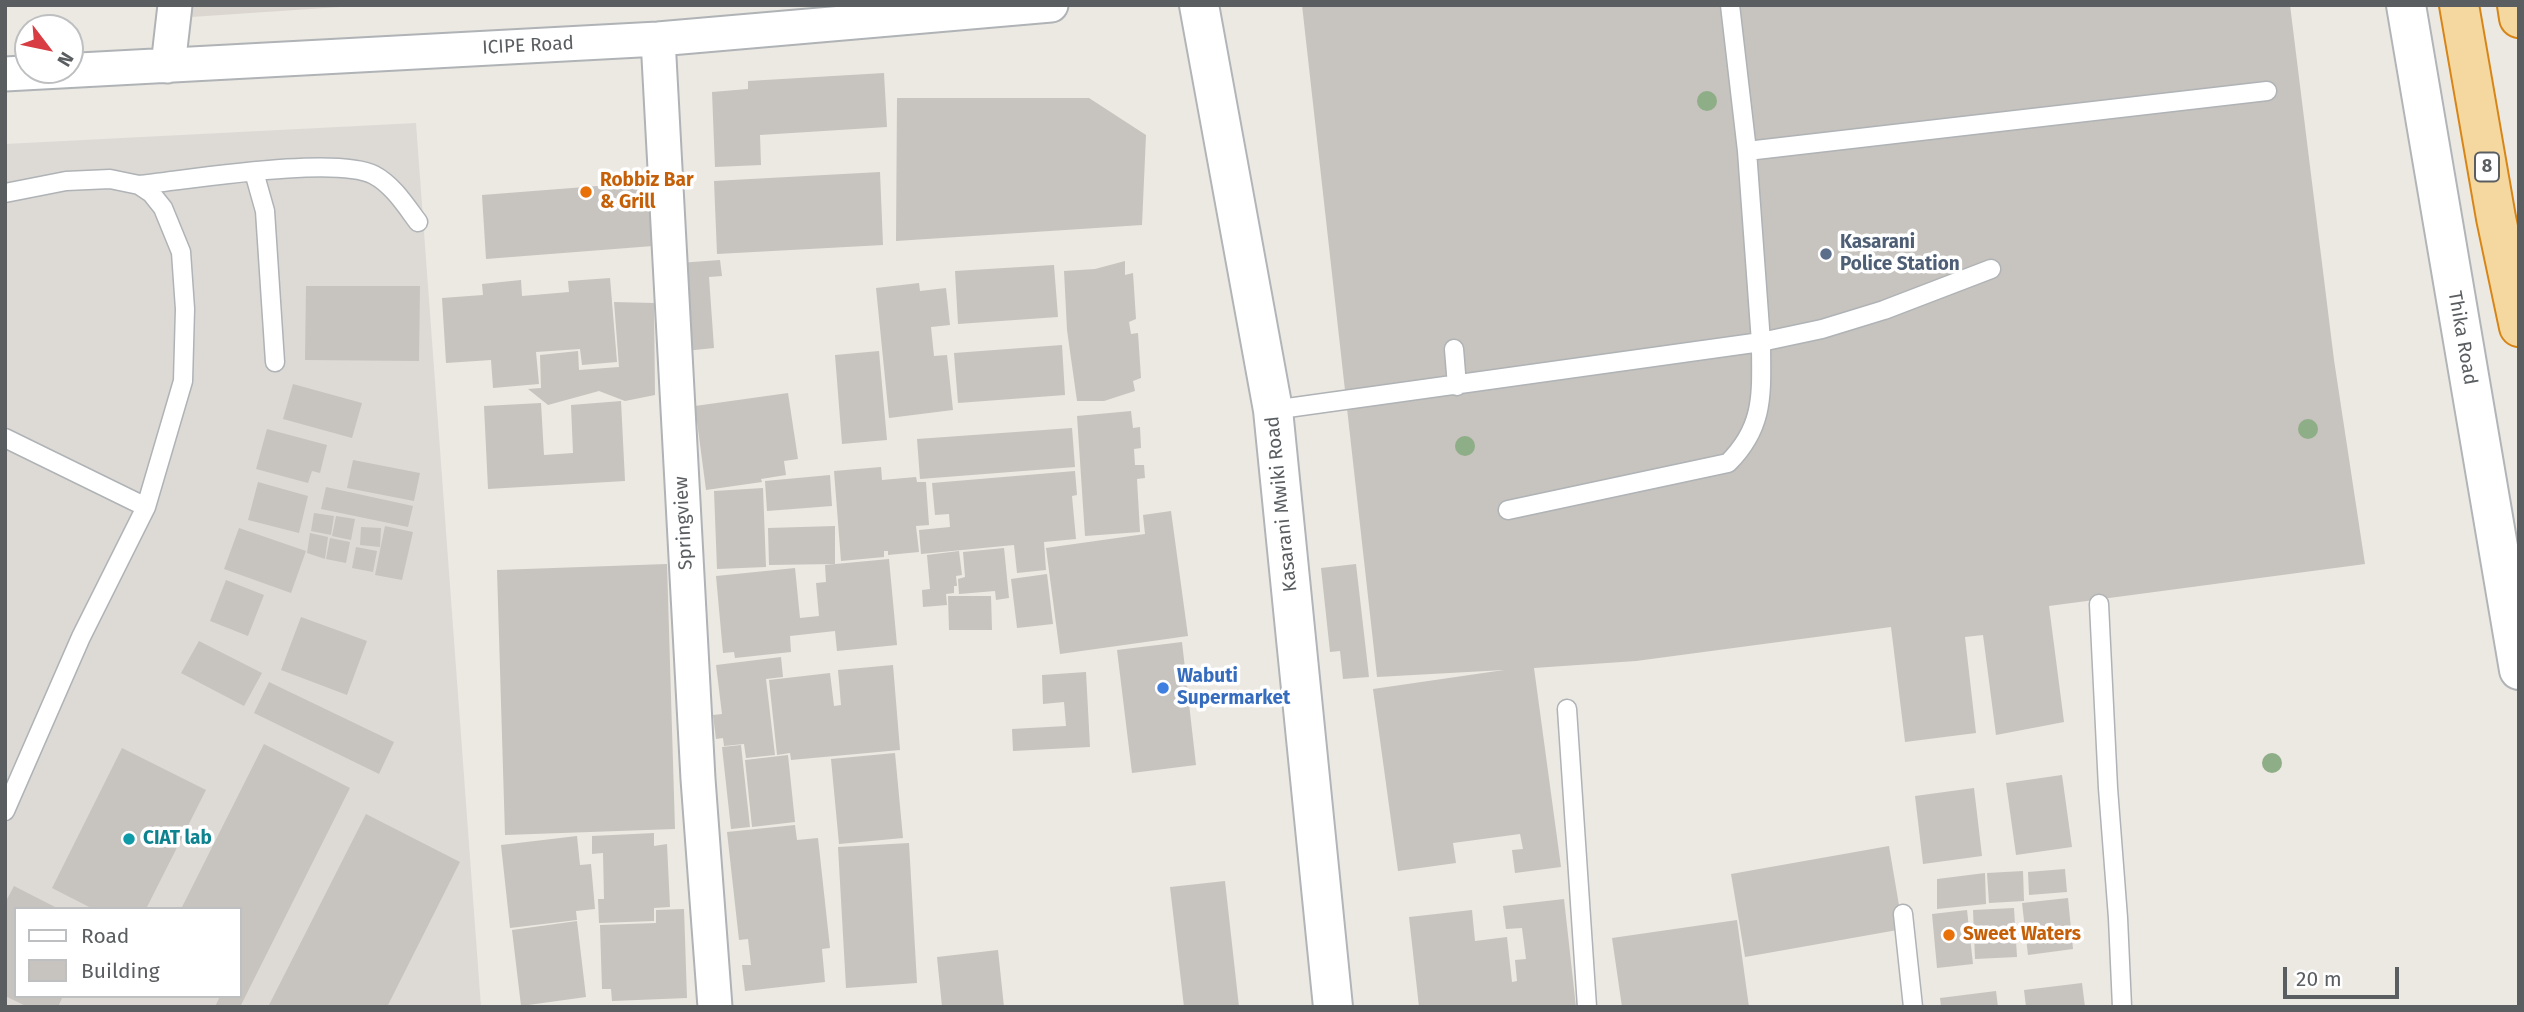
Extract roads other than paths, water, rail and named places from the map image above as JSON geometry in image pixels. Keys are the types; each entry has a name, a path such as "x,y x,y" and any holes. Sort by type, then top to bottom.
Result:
{"highway":[{"name":"8","path":"2459,5 2496,218 2519,327"},
{"path":"2516,5 2519,18"}],"main road":[{"name":"Kasarani Mwiki Road","path":"1199,5 1273,410 1333,1007"},
{"name":"Thika Road","path":"2406,5 2519,670"}],"street":[{"path":"168,66 175,5"},
{"name":"ICIPE Road","path":"5,74 658,38 868,13 1051,5"},
{"name":"Springview","path":"658,38 698,779 715,1007"}],"lane":[{"path":"1508,510 1728,463 1744,447 1753,428 1761,401 1761,342 1747,151 1730,5"},
{"path":"1747,151 2267,91"},
{"path":"5,192 66,181 110,179 139,185 254,172 346,168 374,175 396,193 418,222"},
{"path":"254,172 265,211 275,362"},
{"path":"5,811 81,637 146,507 183,381 185,309 181,252 163,208 151,193 139,185"},
{"path":"1273,410 1761,342 1822,329 1884,310 1991,269"},
{"path":"1454,349 1457,386"},
{"path":"5,438 146,507"},
{"path":"2099,604 2122,1007"},
{"path":"1567,709 1587,1007"},
{"path":"1903,914 1913,1007"}],"place":[{"name":"Robbiz Bar & Grill","path":"586,192"},
{"name":"Kasarani Police Station","path":"1826,254"},
{"name":"Wabuti Supermarket","path":"1163,688"},
{"name":"CIAT lab","path":"129,839"},
{"name":"Sweet Waters","path":"1949,935"}]}
